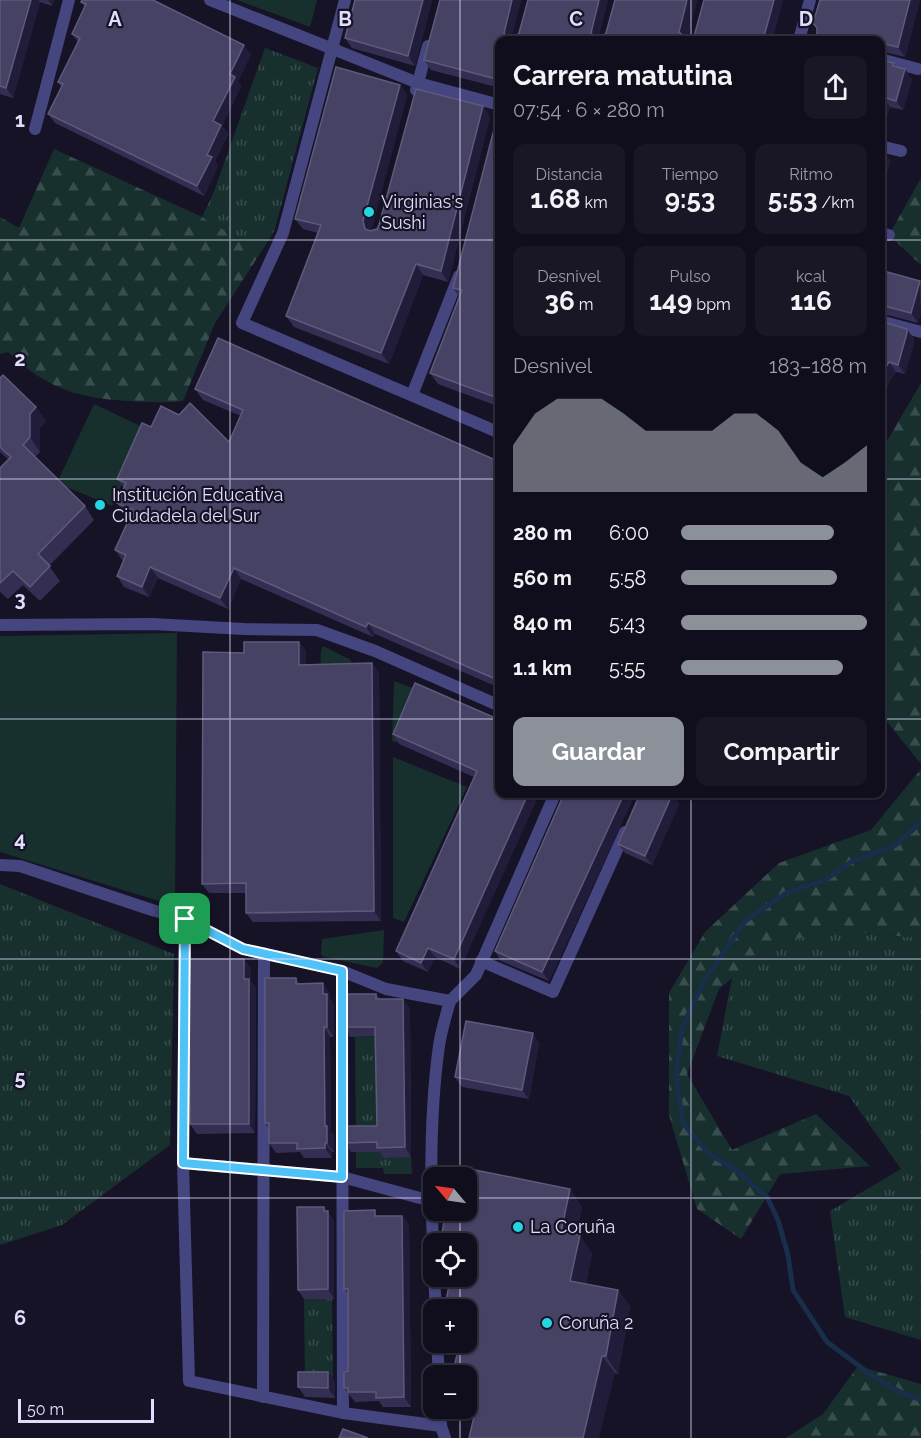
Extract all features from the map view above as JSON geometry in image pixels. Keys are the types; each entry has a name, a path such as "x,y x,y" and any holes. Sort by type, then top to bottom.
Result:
{"street":[{"path":"35,129 69,0"},
{"path":"210,0 418,83 495,104"},
{"path":"345,0 283,233 242,323 412,394 495,432"},
{"path":"803,36 810,0"},
{"path":"412,106 432,31"},
{"path":"885,60 918,69"},
{"path":"885,147 902,151"},
{"path":"412,394 461,269"},
{"path":"885,322 921,332"},
{"path":"0,625 153,624 317,630 375,651 495,704"},
{"path":"432,1167 439,1044 450,1001 476,975 553,798"},
{"path":"481,961 553,992 628,825"},
{"path":"0,865 20,866 185,919 243,949 342,971 386,989 450,1001"},
{"path":"185,919 183,1163 189,1381 343,1413 441,1425"},
{"path":"263,1397 264,953"},
{"path":"342,971 343,1413"},
{"path":"183,1163 342,1177 423,1199"},
{"path":"441,1419 445,1438"}],"green space":[{"path":"237,0 317,0 310,27"},
{"path":"265,48 318,68 274,232 252,247 202,217 213,194"},
{"path":"54,149 202,217 252,247 274,232 215,323 183,401 110,400 78,394 49,383 8,352 0,354 0,217 19,228"},
{"path":"921,178 921,265 889,235"},
{"path":"921,383 921,764 885,719 885,444"},
{"path":"94,404 147,429 112,506 57,483"},
{"path":"177,633 175,906 0,852 0,636"},
{"path":"323,646 351,660 351,674 320,673"},
{"path":"394,681 418,690 396,743 392,741"},
{"path":"393,757 467,787 404,922 393,918"},
{"path":"921,769 921,938 830,930 770,946 719,989 687,1074 732,1150 816,1114 870,1166 780,1174 741,1239 697,1209 669,1115 669,993 705,932 779,863 871,830"},
{"path":"0,884 174,954 170,1145 62,1225 0,1245"},
{"path":"384,930 383,962 377,968 324,957 321,954 322,939"},
{"path":"830,930 921,938 921,1340 845,1317 830,1211 901,1169 849,1096 717,1056 732,978 770,946"},
{"path":"383,1036 383,1075 411,1075 411,1091 383,1092 383,1135 356,1136 355,1037"},
{"path":"356,1152 384,1152 411,1157 412,1174 384,1174 383,1168 356,1168"},
{"path":"304,1299 332,1299 333,1381 305,1382"},
{"path":"858,1366 921,1384 921,1438 786,1438 823,1414"}],"building":[{"path":"0,0 31,0 6,88 0,86"},
{"path":"82,0 153,0 244,45 230,74 235,77 213,121 221,125 207,155 212,157 197,186 48,114 63,84 58,82 80,38 72,34 86,4 81,2"},
{"path":"355,0 423,0 408,56 345,38"},
{"path":"440,0 512,0 504,33 507,36 495,36 495,79 424,60"},
{"path":"528,0 599,0 591,33 594,36 516,36 519,33"},
{"path":"615,0 687,0 679,32 684,36 603,36 606,33"},
{"path":"704,0 774,0 764,36 694,36"},
{"path":"820,0 910,0 898,47 885,44 885,36 816,36 817,28 813,23"},
{"path":"885,61 905,69 896,101 885,98"},
{"path":"336,67 400,85 363,221 365,229 370,231 377,229 379,225 416,89 483,106 441,271 416,264 381,353 286,316 321,225 295,219"},
{"path":"495,125 495,397 430,373 462,290 453,288"},
{"path":"885,271 920,281 911,313 885,306"},
{"path":"885,322 907,329 898,365 889,362 885,368"},
{"path":"218,338 495,460 495,679 368,623 366,627 234,568 220,598 150,567 142,587 117,576 126,555 115,550 133,510 117,503 126,483 117,479 142,423 151,427 161,406 179,415 190,403 229,442 243,410 195,389"},
{"path":"3,375 36,407 30,414 30,437 23,445 85,506 38,554 50,566 30,587 13,571 0,583 0,468 11,457 0,447 0,378"},
{"path":"244,642 299,642 299,665 372,663 374,911 246,913 246,883 202,884 203,652 244,653"},
{"path":"415,683 495,718 495,798 526,798 454,959 428,948 421,963 396,951 477,771 393,734"},
{"path":"562,798 622,798 542,972 495,951"},
{"path":"638,798 671,798 645,856 618,844"},
{"path":"189,959 244,959 244,979 249,979 249,1124 190,1124"},
{"path":"265,978 296,978 296,984 323,983 323,994 327,994 327,1027 324,1027 325,1126 327,1126 325,1148 297,1149 297,1143 269,1143 269,1123 265,1123"},
{"path":"344,994 376,994 376,999 403,999 405,1147 377,1148 377,1142 344,1143 344,1126 377,1126 375,1027 344,1027"},
{"path":"466,1021 533,1033 522,1090 455,1077"},
{"path":"477,1170 570,1189 561,1232 580,1235 570,1281 618,1290 606,1356 602,1356 583,1438 469,1438 473,1419 477,1419 477,1365 455,1365 457,1353 477,1353 477,1299 446,1299 449,1287 477,1287 477,1233 442,1233 444,1221 477,1221"},
{"path":"297,1207 324,1207 324,1211 328,1211 328,1289 298,1290"},
{"path":"375,1210 375,1216 402,1216 404,1397 376,1398 376,1392 348,1392 348,1388 344,1388 344,1372 348,1371 348,1289 344,1289 344,1211"},
{"path":"298,1372 328,1372 328,1388 298,1387"},
{"path":"343,1429 368,1438 339,1438"}],"waterway":[{"path":"921,822 896,845 851,862 825,880 786,893 745,921 704,981 682,1028 676,1075 683,1123 709,1154 735,1169 767,1197 778,1220 788,1255 793,1290 827,1342 874,1377 902,1393 921,1400"}],"place":[{"name":"Virginias's Sushi","path":"369,212"},
{"name":"Institución Educativa Ciudadela del Sur","path":"100,505"},
{"name":"La Coruña","path":"518,1227"},
{"name":"Coruña 2","path":"547,1323"}],"route":[{"path":"185,919 243,949 342,971 342,1177 183,1163 185,919"}]}
